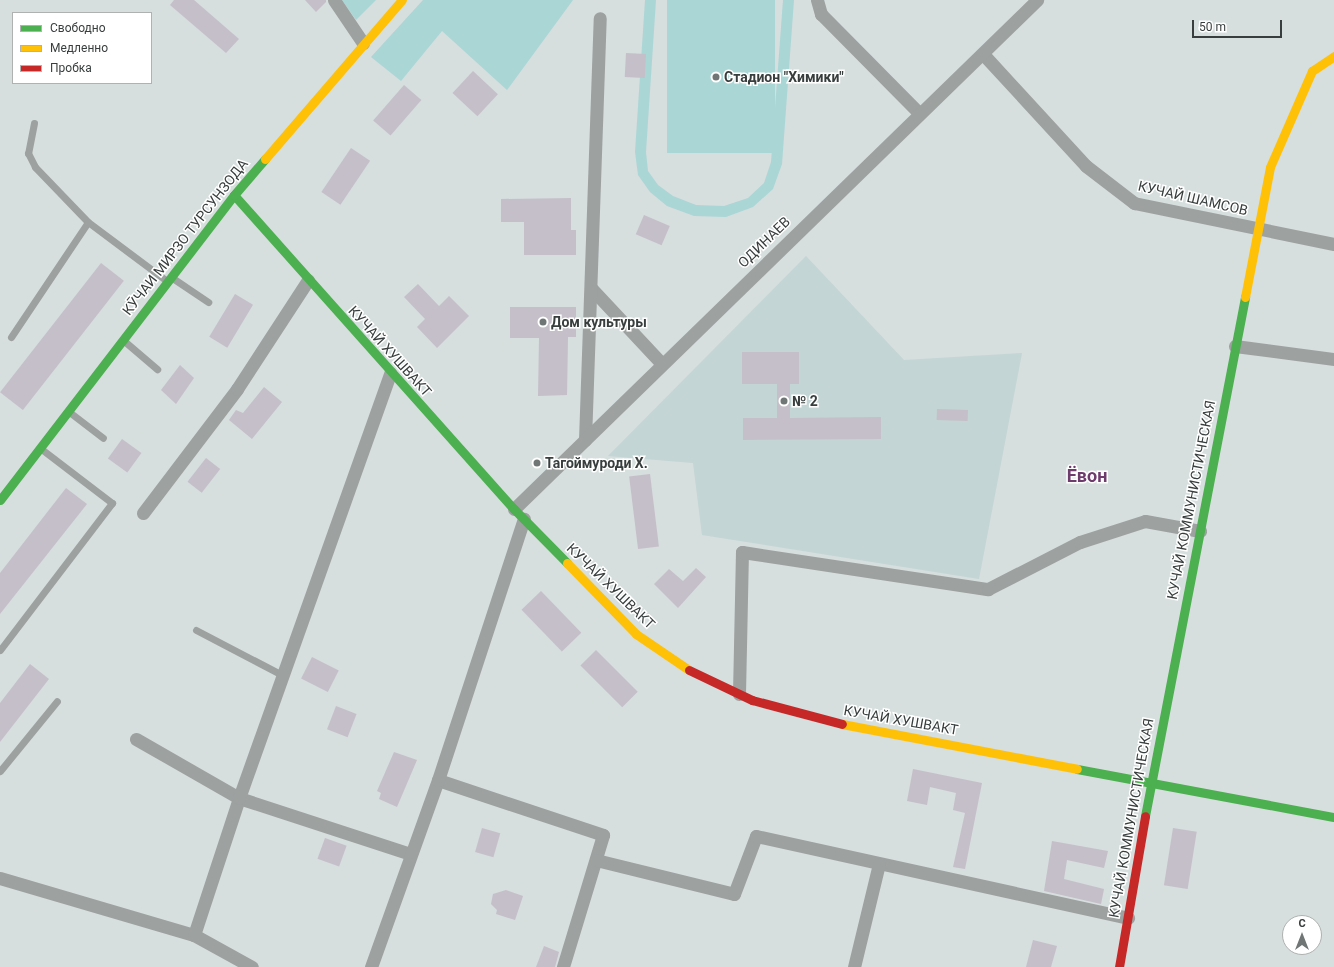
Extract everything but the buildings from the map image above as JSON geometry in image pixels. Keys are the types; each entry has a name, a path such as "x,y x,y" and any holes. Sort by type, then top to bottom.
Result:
{"street":[{"path":"334,0 363,43"},
{"name":"КӮЧАИ МИРЗО ТУРСУНЗОДА","path":"0,500 234,195 363,43 402,0"},
{"path":"818,0 821,14 919,113"},
{"name":"ОДИНАЕВ","path":"514,509 919,113 983,54 1037,0"},
{"path":"585,440 600,18"},
{"name":"КУЧАЙ ШАМСОВ","path":"983,54 1086,166 1122,196 1134,203 1334,244"},
{"name":"КУЧАЙ КОММУНИСТИЧЕСКАЯ","path":"1119,967 1151,780 1270,167 1297,100 1312,71 1334,56"},
{"name":"КУЧАЙ ХУШВАКТ","path":"234,195 390,373 514,509 636,634 690,671 739,694 820,720 1151,780 1334,817"},
{"path":"143,513 237,389 308,280"},
{"path":"591,288 662,364"},
{"path":"1235,346 1334,359"},
{"path":"194,935 239,798 390,373"},
{"path":"371,967 410,854 438,780 524,519"},
{"path":"739,694 742,552 988,588 1080,542 1145,521 1200,531"},
{"path":"136,739 239,798 410,854"},
{"path":"438,780 603,835 563,967"},
{"path":"596,860 727,894 734,894 756,836 1128,918"},
{"path":"854,967 879,864"},
{"path":"0,878 194,935 252,967"}],"lane":[{"path":"34,123 28,153 35,167 88,222 169,279 208,302"},
{"path":"11,337 88,222"},
{"path":"123,340 157,369"},
{"path":"68,410 103,438"},
{"path":"0,650 112,503 40,448"},
{"path":"196,630 282,675"},
{"path":"1,768 56,701"}],"shaded area":[{"path":"342,0 376,0 356,20"},
{"path":"423,0 573,0 507,90 442,31 401,81 371,57"},
{"path":"645,0 656,0 646,152 648,171 658,185 673,196 696,205 724,206 748,198 764,183 771,162 783,0 794,0 782,164 773,189 753,207 726,217 694,216 667,206 650,192 638,175 635,152"},
{"name":"Стадион \"Химики\"","path":"667,0 775,0 775,153 667,153"},
{"path":"806,256 904,360 1022,353 979,579 702,535 693,463 608,456"}],"traffic: fast":[{"path":"0,500 234,195 265,159"},
{"path":"234,195 514,509 567,563"},
{"path":"1145,816 1245,297"},
{"path":"1077,769 1334,817"}],"traffic: slow":[{"path":"265,159 402,0"},
{"path":"1245,297 1270,167 1312,71 1334,56"},
{"path":"567,563 636,634 689,670"},
{"path":"842,724 1077,769"}],"traffic: jam":[{"path":"689,670 752,700 842,724"},
{"path":"1119,967 1145,816"}],"place":[{"name":"Стадион \"Химики\"","path":"716,77"},
{"name":"Дом культуры","path":"543,322"},
{"name":"№ 2","path":"784,401"},
{"name":"Тагоймуроди Х.","path":"537,463"}],"district":[{"name":"Ёвон","path":"1087,476"}]}
